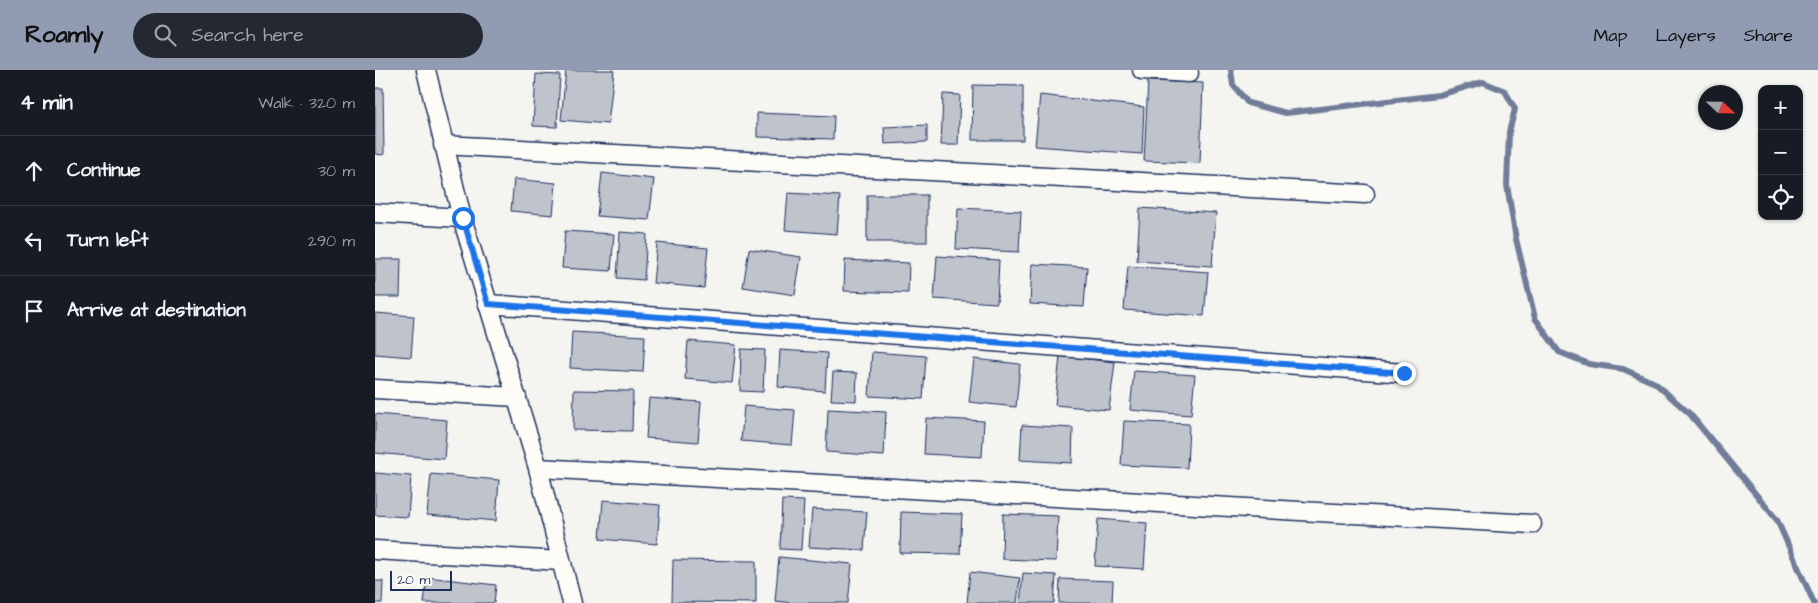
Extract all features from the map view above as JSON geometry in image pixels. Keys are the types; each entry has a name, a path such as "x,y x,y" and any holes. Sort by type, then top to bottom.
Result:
{"street":[{"path":"426,70 443,145 488,304 538,468 572,603"},
{"path":"1142,70 1189,73"},
{"path":"443,145 1365,194"},
{"path":"375,213 463,218"},
{"path":"488,304 1404,373"},
{"path":"375,389 517,397"},
{"path":"538,468 1532,524"},
{"path":"375,550 561,561"}],"building":[{"path":"566,70 614,70 608,124 561,120"},
{"path":"536,74 560,75 557,127 533,126"},
{"path":"1148,81 1203,83 1200,163 1144,161"},
{"path":"973,85 1023,86 1023,140 972,140"},
{"path":"375,88 383,88 384,155 375,154"},
{"path":"943,94 960,95 958,145 941,145"},
{"path":"1040,95 1144,107 1142,154 1035,146"},
{"path":"757,113 834,116 833,139 757,137"},
{"path":"927,125 927,142 885,144 884,127"},
{"path":"602,173 654,179 649,220 597,216"},
{"path":"514,179 556,183 553,215 511,211"},
{"path":"788,193 840,196 837,234 785,230"},
{"path":"867,195 927,195 927,242 867,242"},
{"path":"958,208 1021,211 1019,252 956,249"},
{"path":"1140,208 1216,213 1212,266 1137,261"},
{"path":"565,231 614,234 611,271 562,268"},
{"path":"620,232 647,234 644,280 617,278"},
{"path":"657,243 708,248 704,288 653,283"},
{"path":"749,249 801,257 795,295 743,287"},
{"path":"937,256 999,260 997,303 934,299"},
{"path":"375,259 401,259 400,297 375,297"},
{"path":"845,260 909,263 908,293 844,291"},
{"path":"1032,264 1087,267 1084,307 1030,304"},
{"path":"1128,266 1208,272 1204,316 1124,310"},
{"path":"375,313 414,316 411,357 375,354"},
{"path":"572,332 645,336 643,372 570,368"},
{"path":"688,341 736,345 732,383 685,379"},
{"path":"741,349 765,350 763,392 740,391"},
{"path":"780,350 827,353 825,391 778,387"},
{"path":"872,352 926,356 923,399 869,396"},
{"path":"1060,356 1115,362 1109,410 1055,405"},
{"path":"974,359 1020,364 1016,407 969,402"},
{"path":"1134,371 1195,375 1191,415 1130,410"},
{"path":"833,372 857,373 856,401 831,400"},
{"path":"574,390 633,391 632,431 573,430"},
{"path":"649,398 701,402 698,442 646,438"},
{"path":"744,406 795,410 792,445 741,441"},
{"path":"828,409 886,412 884,456 826,452"},
{"path":"375,414 447,420 444,459 375,453"},
{"path":"926,418 984,421 982,457 924,454"},
{"path":"1124,421 1189,424 1187,468 1121,465"},
{"path":"1022,425 1073,428 1072,463 1020,460"},
{"path":"375,473 411,476 408,517 375,515"},
{"path":"431,474 499,480 496,521 427,515"},
{"path":"603,500 660,505 657,544 600,539"},
{"path":"782,500 804,501 801,550 780,549"},
{"path":"812,509 867,512 864,550 809,547"},
{"path":"901,512 962,514 960,554 900,553"},
{"path":"1003,514 1058,516 1056,561 1002,559"},
{"path":"1098,519 1147,523 1144,569 1095,566"},
{"path":"779,557 852,564 848,603 793,603 775,601"},
{"path":"673,560 756,561 756,603 672,602"},
{"path":"970,572 1020,578 1017,603 967,603"},
{"path":"1023,573 1056,575 1054,603 1020,603"},
{"path":"427,577 496,585 494,603 424,603"},
{"path":"1060,579 1113,581 1112,603 1059,603"},
{"path":"375,581 383,581 382,603 375,603"}],"waterway":[{"path":"1231,70 1233,85 1248,103 1286,113 1439,95 1483,82 1505,91 1515,109 1509,132 1507,185 1516,239 1535,318 1559,352 1589,364 1623,369 1655,383 1690,414 1777,520 1814,603"}],"route":[{"path":"463,218 488,304 1404,373"}]}
